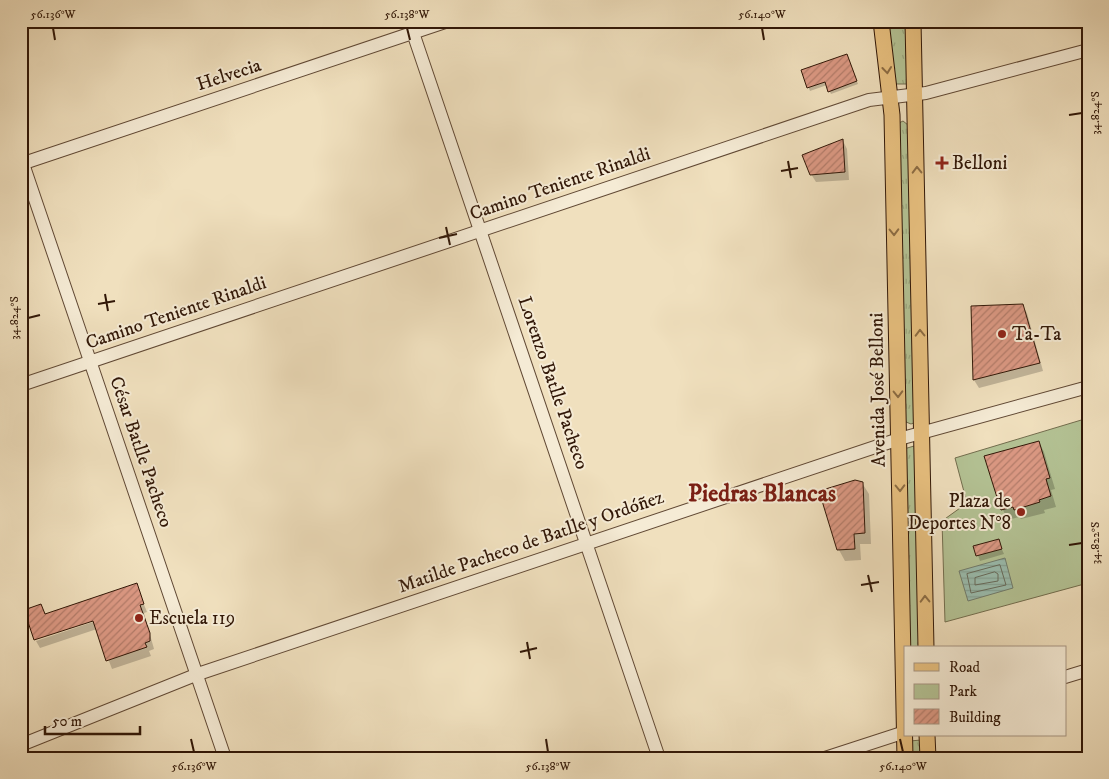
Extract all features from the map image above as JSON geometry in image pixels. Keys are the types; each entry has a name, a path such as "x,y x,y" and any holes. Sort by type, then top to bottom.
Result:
{"main road":[{"name":"Avenida José Belloni","path":"882,21 892,115 904,683"},
{"path":"913,21 926,646"},
{"name":"Avenida José Belloni","path":"905,736 905,758"},
{"path":"927,736 928,758"}],"street":[{"name":"Helvecia","path":"22,162 411,27 448,21"},
{"name":"Lorenzo Batlle Pacheco","path":"411,27 659,758"},
{"name":"Camino Teniente Rinaldi","path":"21,385 869,100 890,96 915,95 1088,50"},
{"name":"César Batlle Pacheco","path":"22,162 198,674 225,758"},
{"name":"Matilde Pacheco de Batlle y Ordóñez","path":"21,745 198,674 587,543 899,439 1088,387"},
{"path":"1066,677 1088,670"},
{"path":"825,758 904,732"}],"green space":[{"path":"885,21 905,21 908,84 892,84"},
{"path":"903,121 908,125 916,422 911,424 906,422 905,418 899,123"},
{"name":"Plaza de Deportes N°8","path":"1088,418 1088,583 945,622 942,521 967,503 955,458"},
{"path":"914,446 918,448 922,646 907,646 904,449"},
{"path":"921,740 924,758 909,758 910,741"}],"water":[{"path":"1005,558 1013,588 968,601 959,571"}],"building":[{"path":"847,54 857,81 828,92 825,82 807,88 801,70"},
{"path":"843,139 845,172 810,175 802,155"},
{"name":"Ta-Ta","path":"1023,304 1040,363 973,380 971,306"},
{"path":"1039,441 1050,478 1046,479 1051,496 1039,500 1040,502 1014,510 1013,507 1001,510 984,456"},
{"path":"855,480 863,482 865,533 854,534 855,549 837,550 819,491"},
{"path":"999,539 1002,549 976,556 973,546"},
{"path":"137,583 144,604 140,605 150,633 150,641 145,643 147,647 106,661 93,621 34,640 24,610 41,604 45,614"}],"place":[{"name":"Belloni","path":"942,163"},
{"name":"Ta-Ta","path":"1002,334"},
{"name":"Plaza de Deportes N°8","path":"1021,512"},
{"name":"Escuela 119","path":"139,618"}],"district":[{"name":"Piedras Blancas","path":"762,494"}]}
